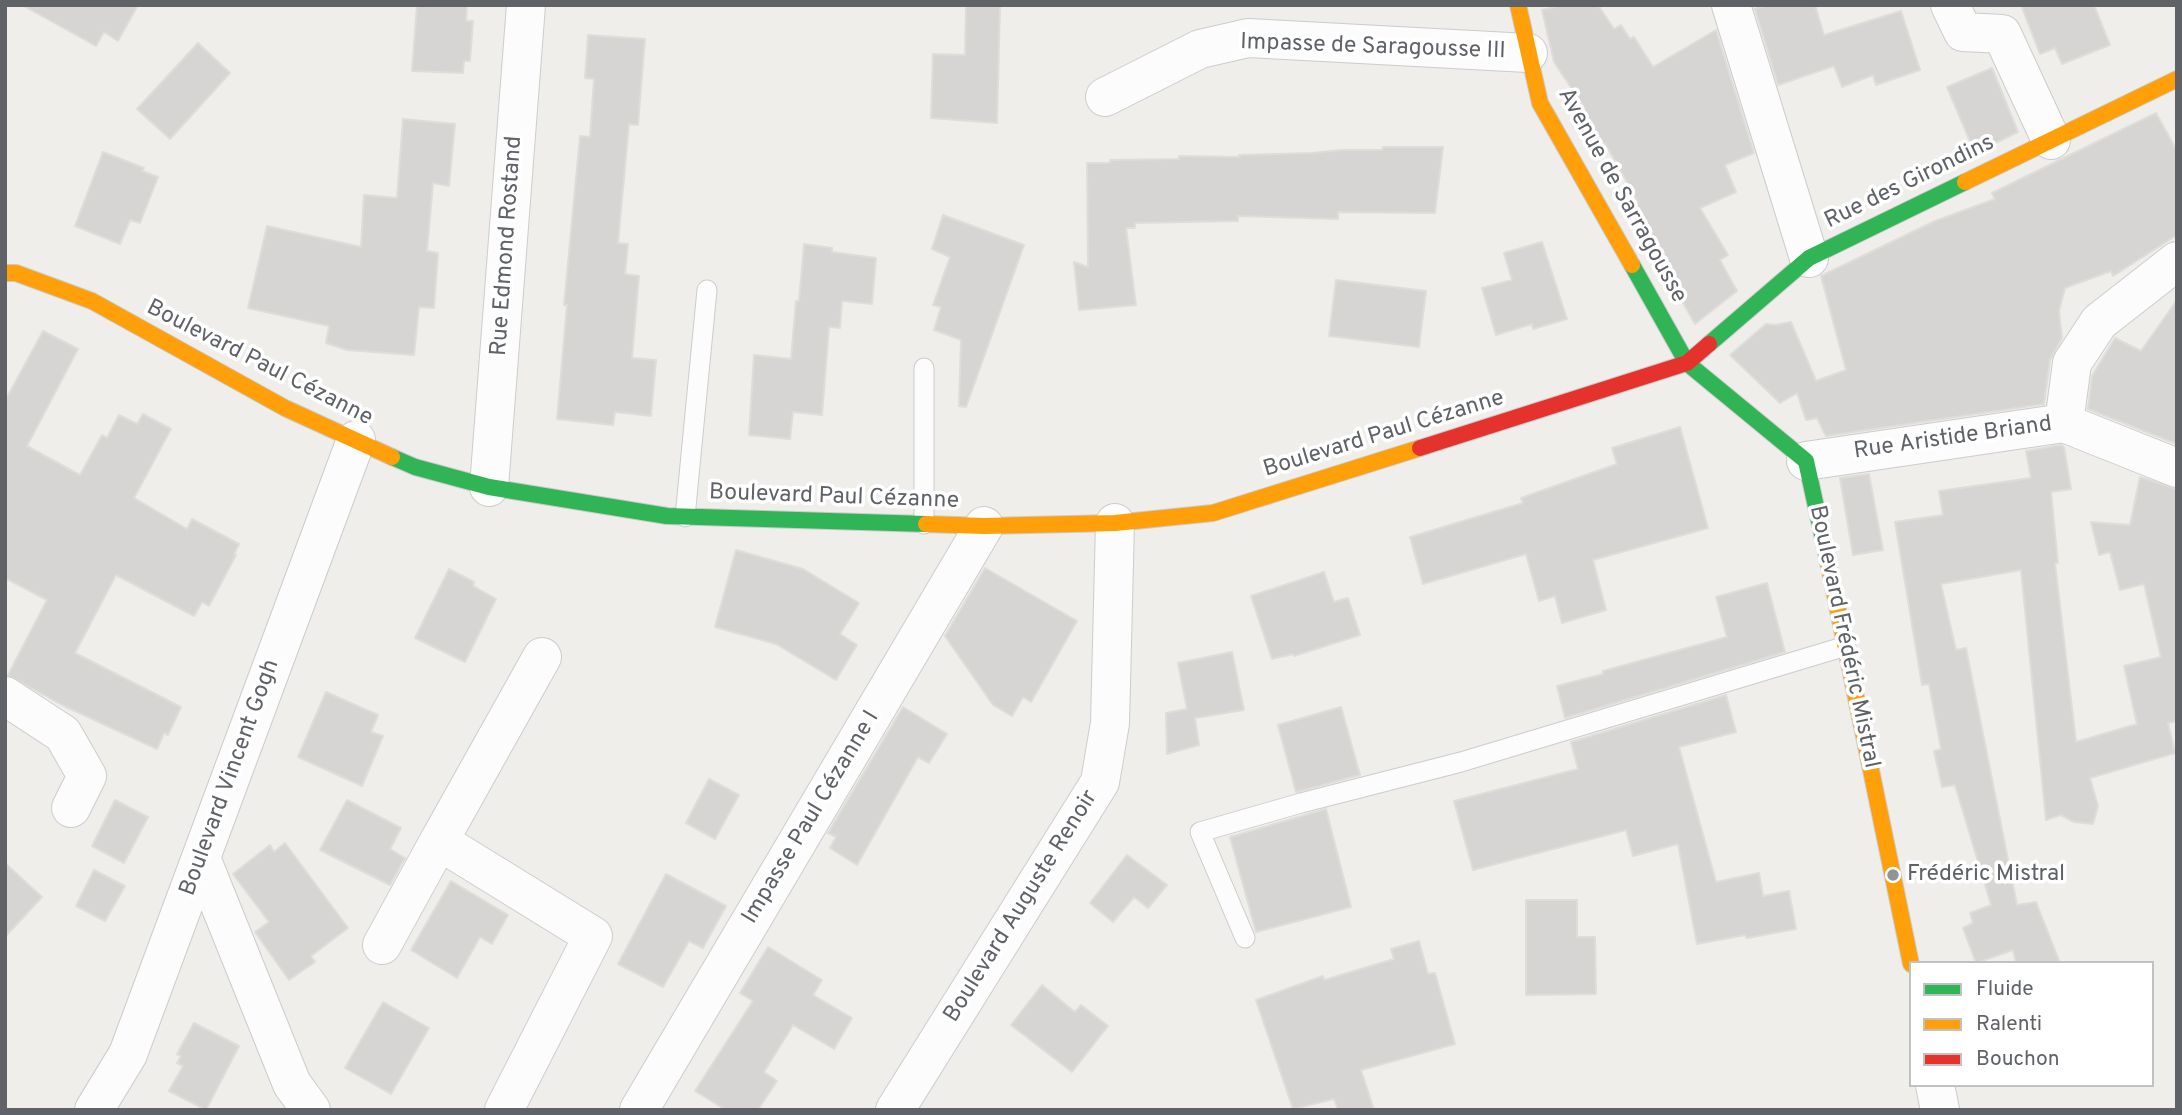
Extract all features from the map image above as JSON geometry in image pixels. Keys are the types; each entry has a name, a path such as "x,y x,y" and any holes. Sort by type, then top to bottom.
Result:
{"street":[{"name":"Rue Edmond Rostand","path":"489,487 526,5"},
{"name":"Avenue de Sarragousse","path":"1518,5 1540,103 1687,363"},
{"path":"1731,5 1809,258"},
{"path":"1950,5 1963,32 2002,34 2051,139"},
{"name":"Impasse de Saragousse III","path":"1105,97 1200,49 1248,38 1528,53"},
{"name":"Rue des Girondins","path":"1687,363 1809,258 2177,79"},
{"path":"2064,423 2072,363 2099,322 2177,261"},
{"name":"Boulevard Paul Cézanne","path":"5,273 16,272 92,301 285,408 415,467 489,487 685,517 984,526 1115,523 1213,513 1687,363"},
{"path":"1687,363 1806,461"},
{"name":"Rue Aristide Briand","path":"1806,461 2064,423 2177,468"},
{"name":"Boulevard Vincent Gogh","path":"94,1110 128,1054 356,440"},
{"name":"Boulevard Frédéric Mistral","path":"1806,461 1910,961"},
{"name":"Boulevard Auguste Renoir","path":"895,1110 1100,782 1110,723 1115,523"},
{"name":"Impasse Paul Cézanne I","path":"639,1110 984,526"},
{"path":"382,945 542,657"},
{"path":"5,696 64,734 87,776 71,808"},
{"path":"439,841 593,936 504,1110"},
{"path":"201,858 292,1084 312,1110"},
{"path":"1935,1087 1940,1110"}],"lane":[{"path":"685,517 707,290"},
{"path":"924,368 924,524"},
{"path":"1245,938 1200,832 1461,762 1846,646"}],"building":[{"path":"22,5 138,5 118,41 104,32 96,46"},
{"path":"417,5 467,5 466,21 473,21 470,61 464,61 463,73 412,71"},
{"path":"966,5 1000,5 997,123 931,118 933,54 965,55"},
{"path":"1563,5 1598,5 1614,29 1621,25 1630,39 1634,37 1653,67 1716,30 1754,153 1725,165 1736,192 1700,208 1728,255 1720,260 1737,291 1695,324 1628,206 1638,202 1605,143 1595,150 1573,111 1582,104 1554,62 1542,10"},
{"path":"1768,5 1815,5 1824,35 1901,11 1920,70 1876,85 1873,75 1842,87 1834,66 1778,85 1755,9"},
{"path":"2021,5 2094,5 2110,45 2062,64 2055,48 2040,54"},
{"path":"588,35 645,39 638,125 629,124 618,243 628,244 625,274 639,276 632,358 656,360 651,416 615,412 613,425 557,419 567,305 564,305 580,136 590,137 594,79 585,78"},
{"path":"198,43 230,73 170,139 137,109"},
{"path":"1992,68 2018,132 1975,153 1947,87"},
{"path":"2156,113 2177,151 2177,235 2113,276 2111,271 2065,288 2059,311 2062,338 2050,360 2044,404 1826,436 1817,418 1806,420 1797,393 1780,403 1730,355 1766,324 1791,322 1816,381 1846,370 1821,276 1935,221 1995,199 1992,193"},
{"path":"403,119 455,124 449,186 433,183 427,251 438,253 434,308 419,307 414,355 347,350 326,343 329,326 248,308 267,226 361,247 364,195 397,198"},
{"path":"1383,147 1443,147 1435,213 1338,212 1338,219 1238,216 1238,221 1135,223 1135,228 1126,228 1136,305 1079,310 1074,262 1088,267 1087,163 1179,159 1179,156 1240,157 1239,155 1382,150"},
{"path":"103,152 144,168 142,171 158,177 140,223 130,220 120,244 75,226"},
{"path":"943,215 1024,245 966,407 959,406 961,340 934,330 941,307 933,305 950,257 932,249"},
{"path":"1542,242 1567,319 1533,329 1532,324 1496,335 1482,288 1512,280 1504,253"},
{"path":"804,244 832,248 832,252 876,258 872,304 842,301 840,328 829,327 822,415 793,412 790,439 749,435 754,355 791,359"},
{"path":"1336,280 1426,291 1419,347 1329,336"},
{"path":"2177,300 2177,444 2088,409 2092,376 2115,338 2141,351"},
{"path":"43,331 78,349 27,446 80,475 102,435 107,438 119,415 137,424 143,414 171,429 134,498 187,529 192,519 239,544 209,606 202,602 194,616 116,575 75,653 181,707 168,735 164,733 157,749 62,705 8,675 47,600 5,578 5,401"},
{"path":"1680,427 1708,528 1593,560 1606,610 1562,623 1555,596 1539,601 1526,554 1423,584 1410,537 1523,503 1521,498 1617,464 1612,448"},
{"path":"2061,445 2064,447 2071,489 2051,492 2058,563 2055,563 2076,742 2137,724 2124,666 2161,657 2144,584 2120,590 2110,552 2099,555 2091,522 2130,525 2140,477 2177,489 2177,721 2168,723 2175,753 2090,778 2098,806 2093,824 2074,822 2061,815 2046,820 2021,570 1941,584 1956,650 1966,648 2017,905 2036,902 2059,961 2016,961 2013,950 1975,961 1963,928 1973,923 1970,913 1991,905 1955,785 1942,787 1934,751 1941,749 1929,684 1922,685 1895,522 1943,515 1939,491 2031,478 2026,451"},
{"path":"1869,474 1883,550 1853,555 1840,478"},
{"path":"736,550 803,569 859,603 840,634 857,645 836,680 776,644 715,627"},
{"path":"985,568 1077,621 1031,702 1023,697 1012,716 993,705 945,636"},
{"path":"449,569 474,582 473,586 496,599 465,662 415,638"},
{"path":"1324,572 1334,602 1348,598 1360,635 1294,656 1293,654 1272,659 1251,596"},
{"path":"1767,583 1785,652 1565,718 1557,686 1727,637 1716,597"},
{"path":"1232,652 1244,710 1195,718 1199,745 1167,754 1166,713 1187,709 1178,663"},
{"path":"326,692 378,715 371,732 383,736 362,786 298,757"},
{"path":"1726,695 1736,732 1679,747 1716,882 1759,873 1763,896 1789,891 1796,929 1697,944 1678,844 1633,856 1626,830 1473,870 1454,801 1578,769 1571,742"},
{"path":"903,707 947,734 929,763 918,757 857,865 830,848 836,837 828,833"},
{"path":"1341,707 1360,775 1296,792 1278,725"},
{"path":"709,779 739,795 715,839 686,823"},
{"path":"115,800 148,817 124,863 92,846"},
{"path":"347,800 401,828 390,849 405,858 390,885 320,850"},
{"path":"1326,809 1351,907 1256,932 1230,837"},
{"path":"285,843 348,928 311,956 315,962 289,980 255,932 269,922 233,874 270,845 274,852"},
{"path":"1127,855 1167,885 1148,908 1134,897 1113,922 1090,903"},
{"path":"5,863 42,897 5,937"},
{"path":"94,870 125,886 105,921 76,906"},
{"path":"666,874 726,906 703,948 689,941 663,987 618,964"},
{"path":"451,881 508,915 492,944 480,937 457,978 411,950"},
{"path":"1526,900 1577,900 1577,937 1595,937 1596,994 1526,995"},
{"path":"1419,941 1428,974 1435,973 1455,1044 1361,1070 1374,1110 1338,1110 1334,1099 1293,1109 1256,1000 1323,976 1324,980 1394,959 1391,949"},
{"path":"768,947 822,980 813,995 852,1018 834,1049 793,1025 764,1072 777,1081 758,1110 726,1110 695,1091 753,1001 740,993"},
{"path":"1042,985 1075,1012 1081,1005 1108,1026 1072,1072 1011,1025"},
{"path":"383,1002 429,1028 391,1094 345,1068"},
{"path":"194,1023 239,1046 206,1110 169,1091 183,1066 177,1063 181,1056 177,1054"}],"traffic: fast":[{"path":"1709,344 1809,258 1965,182"},
{"path":"1632,265 1687,363 1806,461 1827,557"},
{"path":"392,457 415,467 489,487 667,516 926,524"}],"traffic: slow":[{"path":"1518,5 1540,103 1632,265"},
{"path":"1965,182 2177,79"},
{"path":"5,273 16,273 92,301 285,408 392,457"},
{"path":"926,524 984,526 1115,523 1213,513 1420,448"},
{"path":"1827,557 1910,961"}],"traffic: jam":[{"path":"1420,448 1687,363 1709,344"}],"place":[{"name":"Frédéric Mistral","path":"1893,875"}]}
